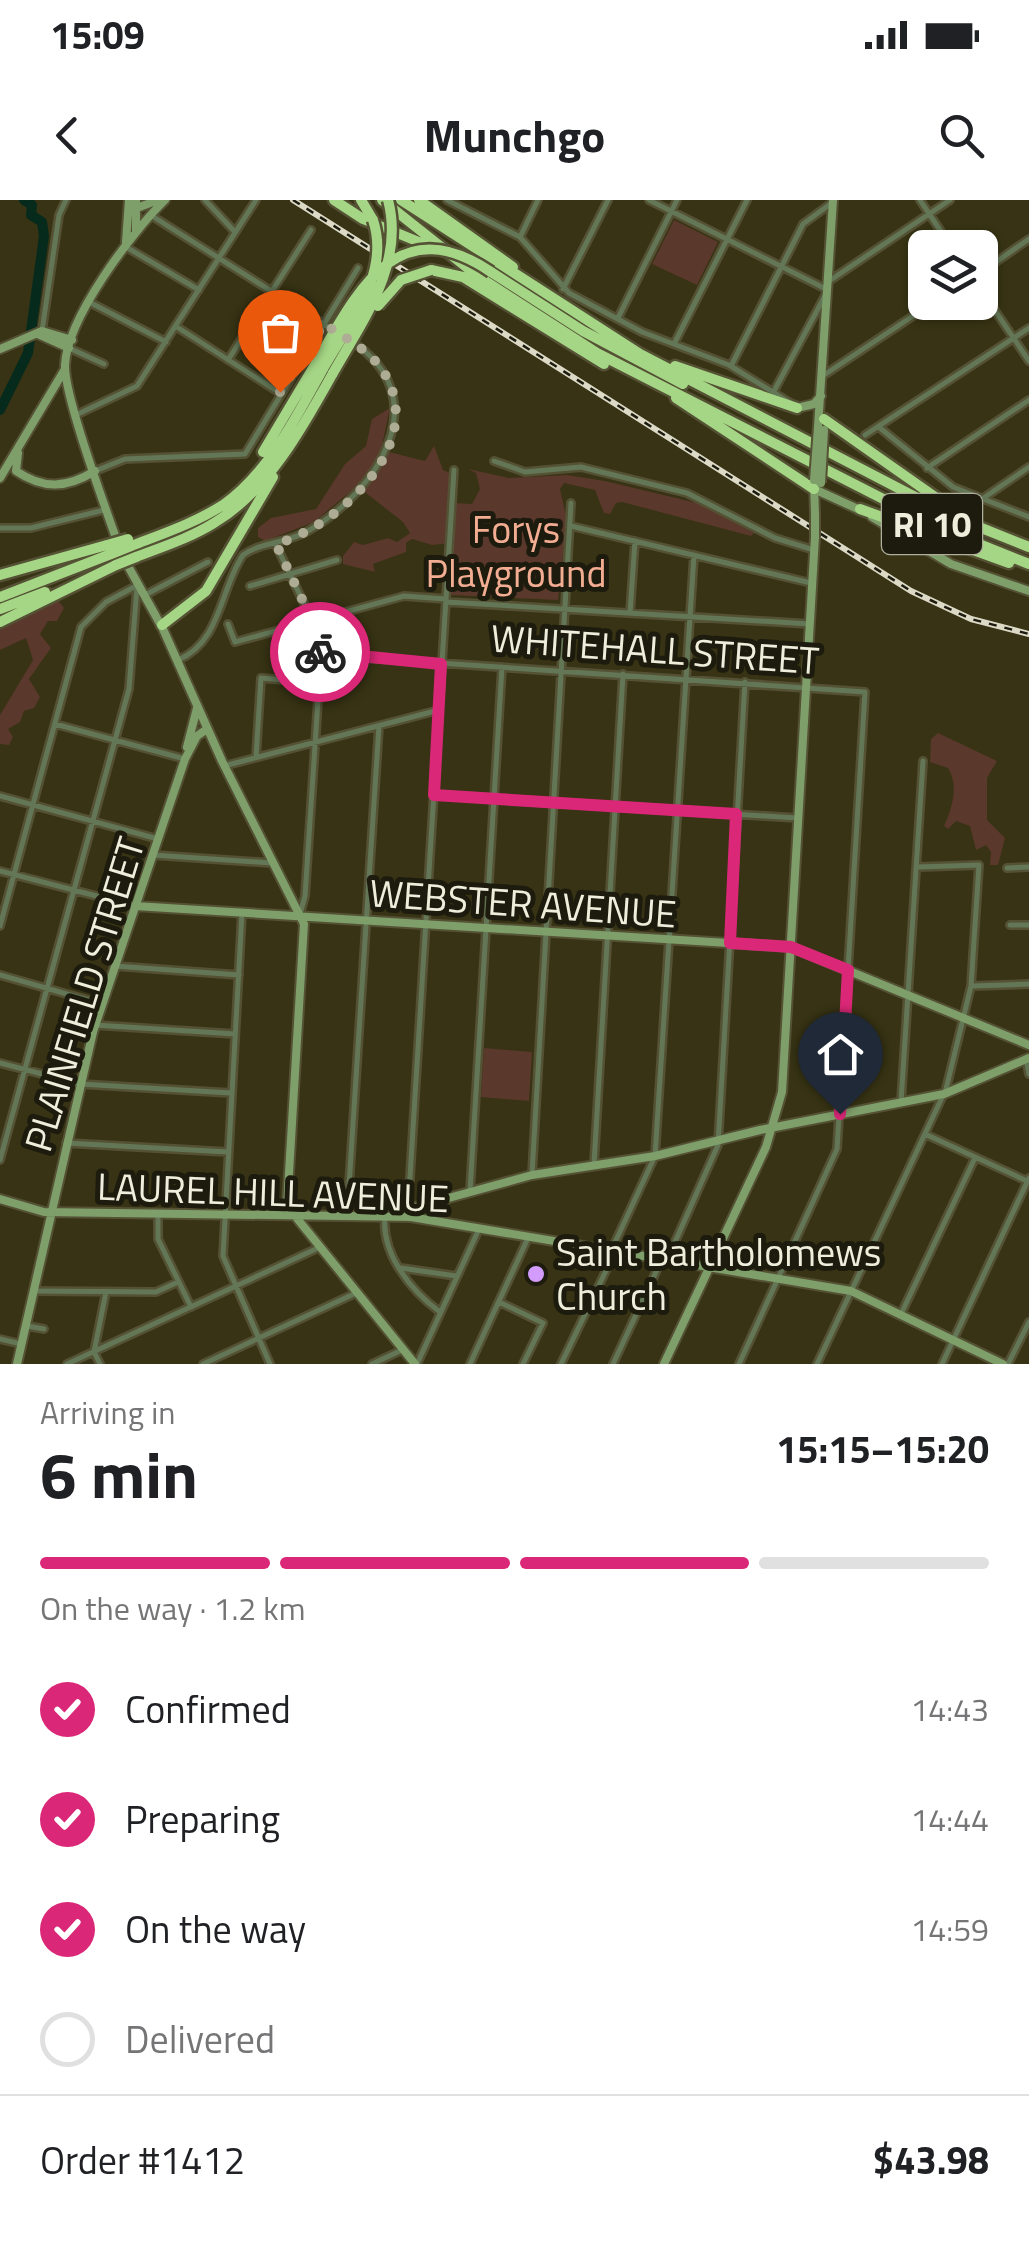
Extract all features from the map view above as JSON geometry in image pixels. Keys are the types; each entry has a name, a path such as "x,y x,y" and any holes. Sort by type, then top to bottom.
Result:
{"highway":[{"path":"334,200 363,218 456,259"},
{"path":"324,368 375,273 378,248 373,220 362,200"},
{"path":"0,575 132,547 205,515 251,478 384,276 392,237 386,200"},
{"name":"RI 10","path":"386,200 456,259 554,327 655,383 944,530 1029,566"},
{"name":"RI 10","path":"401,200 622,344 936,508 1029,547"},
{"path":"419,200 547,297"},
{"path":"162,625 210,586 298,432 364,282 393,259 419,251 446,251 491,272 620,353 744,408"},
{"path":"324,368 389,290 408,276 431,270 463,277 572,348 622,373 655,383 818,486"},
{"path":"622,344 797,408"},
{"path":"821,423 958,513 1009,540"},
{"path":"0,597 227,515 256,488 298,432"},
{"path":"860,509 968,552 1029,566"},
{"path":"0,610 111,554"},
{"path":"0,622 111,554"}],"main road":[{"path":"132,205 159,200"},
{"path":"0,481 65,366 70,344 91,302 159,200"},
{"path":"664,1364 774,1126 782,1092 834,200"},
{"path":"132,205 136,232"},
{"path":"126,247 132,205"},
{"path":"42,334 65,366 120,551 162,625 224,766 304,924 286,1200 291,1215 416,1364"},
{"path":"0,349 42,334 70,344"},
{"path":"54,387 70,389"},
{"path":"797,408 814,404 823,392"},
{"path":"797,408 821,423"},
{"path":"20,474 14,464 22,442"},
{"path":"0,481 20,474 52,487 96,471"},
{"path":"818,486 944,561 1029,591"},
{"path":"816,515 826,504 843,502"},
{"name":"PLAINFIELD STREET","path":"18,1364 31,1292 95,1025 185,759 197,708"},
{"name":"PLAINFIELD STREET","path":"185,759 196,736 207,729"},
{"name":"WEBSTER AVENUE","path":"135,906 791,947 1029,1045"},
{"path":"385,1216 532,1175 654,1156 774,1126 944,1094 1028,1058"},
{"name":"LAUREL HILL AVENUE","path":"0,1199 50,1212 385,1216 780,1276 851,1292 1006,1364"},
{"path":"304,1233 312,1216"}],"street":[{"path":"42,334 58,222 66,200"},
{"path":"205,200 235,232"},
{"path":"78,414 134,390 256,200"},
{"path":"447,200 520,237 563,289 674,344 731,366 797,408"},
{"path":"467,210 472,200"},
{"path":"520,237 538,200"},
{"path":"563,289 608,200"},
{"path":"649,200 828,285"},
{"path":"618,318 677,200"},
{"path":"674,344 746,200"},
{"path":"731,366 804,222 834,200"},
{"path":"920,200 940,230"},
{"path":"774,391 828,285 950,200"},
{"path":"150,214 365,350 382,369 392,390 394,416 378,464 351,500 304,534 250,550 240,558 210,629 196,650 177,660"},
{"path":"228,360 311,230"},
{"path":"998,261 1029,239"},
{"path":"126,247 198,290"},
{"path":"96,471 123,460 245,454 358,268"},
{"path":"91,302 166,342"},
{"path":"998,314 1029,361"},
{"path":"824,375 908,319"},
{"path":"176,326 280,392"},
{"path":"865,435 1029,328"},
{"path":"70,344 104,364"},
{"path":"927,468 1029,400"},
{"path":"880,428 927,468 980,500 1029,516"},
{"path":"494,461 524,472 586,468 687,493 774,538 814,550"},
{"path":"980,500 1029,467"},
{"path":"408,1208 454,470"},
{"path":"532,1175 571,503"},
{"path":"0,528 31,528 107,509"},
{"path":"571,526 813,583"},
{"path":"630,613 635,541"},
{"path":"276,544 311,620 321,656 305,896 300,914"},
{"path":"561,1364 654,1156 694,555"},
{"path":"250,586 337,560"},
{"path":"144,595 208,562"},
{"path":"0,926 83,624 109,600 138,584"},
{"path":"0,1160 131,678 138,584"},
{"path":"228,624 235,642 422,594 446,601 810,624"},
{"name":"WHITEHALL STREET","path":"321,656 865,692 848,970"},
{"path":"470,1191 502,668"},
{"path":"594,1164 624,674"},
{"path":"256,758 261,678 319,683"},
{"path":"614,1364 719,1140 745,682"},
{"path":"224,766 440,710"},
{"path":"55,724 185,759"},
{"path":"346,1216 379,726"},
{"path":"901,1102 923,761"},
{"path":"434,795 797,818"},
{"path":"0,796 158,839"},
{"path":"153,855 271,864"},
{"path":"817,1364 944,1094 966,1018 979,865 918,867"},
{"path":"1007,868 1029,867"},
{"name":"WEBSTER AVENUE","path":"0,871 135,906"},
{"path":"288,898 298,900 305,896"},
{"path":"242,912 224,1256 270,1364"},
{"path":"1010,926 1029,925"},
{"path":"115,966 239,975"},
{"path":"739,1364 836,1155 848,970"},
{"path":"0,975 102,1004"},
{"path":"971,986 1029,984"},
{"path":"95,1025 236,1034"},
{"path":"1028,1058 1029,1074"},
{"path":"0,1063 80,1084 232,1094"},
{"path":"925,1134 1029,1180 942,1364"},
{"path":"66,1143 228,1152"},
{"path":"901,1315 975,1158"},
{"path":"158,1212 158,1240 190,1307"},
{"path":"385,1216 388,1250 440,1312"},
{"path":"416,1364 479,1229"},
{"path":"470,1364 528,1238"},
{"path":"67,1364 318,1248"},
{"path":"401,1268 456,1276"},
{"path":"31,1292 156,1292 178,1282"},
{"path":"100,1364 94,1352 106,1292"},
{"path":"203,1364 356,1293"},
{"path":"499,1302 543,1322 523,1364"},
{"path":"1006,1364 1029,1322"},
{"path":"24,1326 44,1329"},
{"path":"0,1339 21,1344"},
{"path":"372,1364 402,1350"}],"green space":[{"path":"674,220 718,242 697,285 652,264"},
{"name":"Forys Playground","path":"390,408 381,450 425,461 434,446 443,470 457,476 455,503 472,504 480,489 476,473 468,469 509,478 567,475 701,504 754,533 751,536 622,502 616,503 610,514 604,513 595,490 564,483 560,489 567,520 558,600 451,595 450,543 432,545 412,539 406,543 406,552 373,564 375,572 343,564 343,556 354,542 363,545 388,538 397,542 410,533 403,522 357,486 314,522 265,541 258,537 258,528 271,518 316,509 345,464 366,446 372,419"},
{"path":"58,600 64,608 57,621 48,621 40,634 51,648 29,679 40,697 34,708 24,711 20,722 8,729 13,737 9,745 0,744 0,715 33,660 26,638 0,650 0,627"},
{"path":"938,733 997,761 987,778 987,820 1005,838 998,865 990,865 991,852 986,845 976,850 970,826 956,821 948,829 944,826 954,789 948,768 930,762 931,739"},
{"path":"484,1048 532,1052 529,1101 481,1097"}],"waterway":[{"path":"0,410 28,353 44,236 42,222 31,215 32,205 24,200"}],"railway":[{"path":"293,200 911,591 971,619 1029,634"}],"way so far":[{"path":"280,392 324,324 371,356 386,375 394,396 392,434 370,478 329,518 304,534 276,544 309,614 320,652"}],"place":[{"name":"Saint Bartholomews Church","path":"536,1274"}],"route":[{"path":"320,652 321,656 441,664 434,795 736,814 730,943 791,947 848,970 840,1114"}]}
